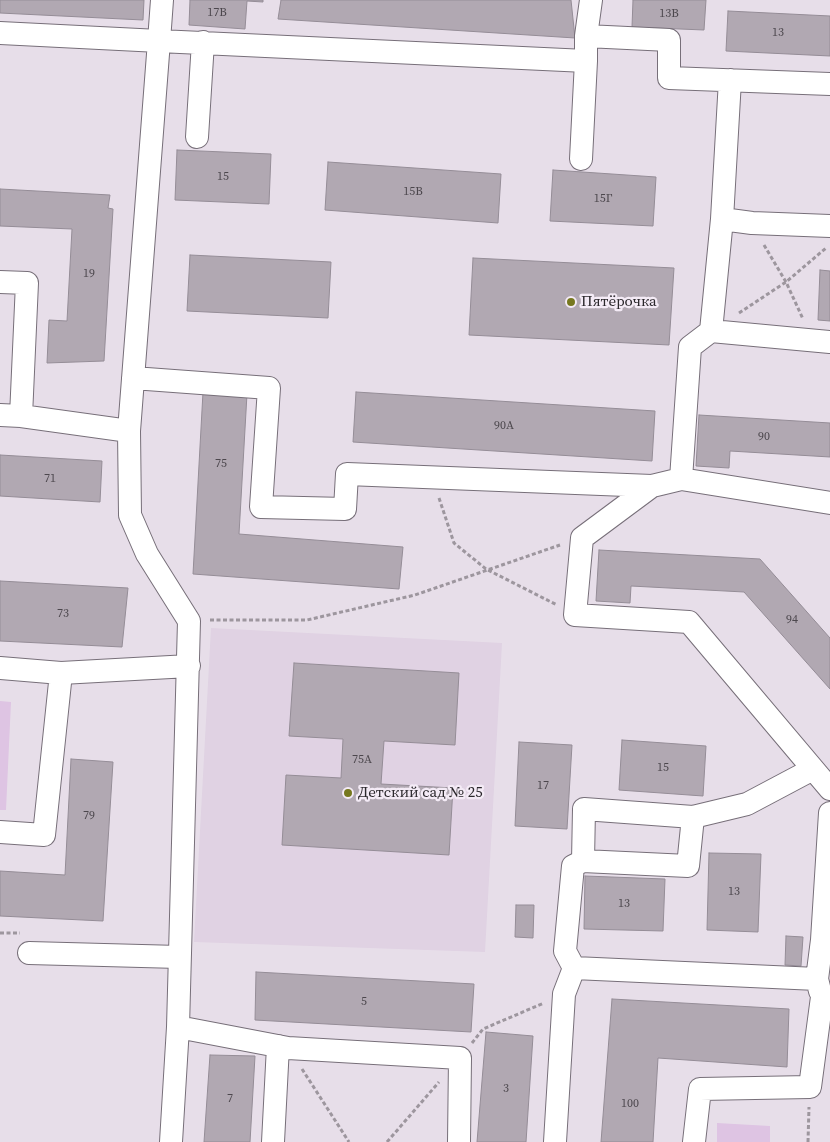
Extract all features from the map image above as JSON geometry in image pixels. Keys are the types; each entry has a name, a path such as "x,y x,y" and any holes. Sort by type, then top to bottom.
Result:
{"lane":[{"path":"162,0 133,378 130,431 130,515 147,554 189,620 178,1028 171,1142"},
{"path":"581,159 586,36 591,0"},
{"path":"0,33 586,61"},
{"path":"586,36 669,40 668,78 830,84"},
{"path":"197,137 203,42"},
{"path":"711,331 722,219 730,80"},
{"path":"722,219 752,223 830,226"},
{"path":"0,282 27,283 10,416 130,431"},
{"path":"681,479 690,347 711,331 822,341"},
{"path":"133,378 269,388 261,507 345,509 347,474 652,486 681,479 830,503"},
{"path":"652,486 582,538 575,615 689,622 830,789"},
{"path":"0,668 61,673 189,666"},
{"path":"0,832 44,835 61,673"},
{"path":"583,861 584,809 694,817 748,804 812,769"},
{"path":"694,1142 700,1089 810,1087 823,991 822,940 830,813"},
{"path":"556,1142 564,994 574,968 565,951 573,866 583,861 688,866 694,817"},
{"path":"29,953 179,957"},
{"path":"574,968 823,991"},
{"path":"178,1028 283,1047 460,1058 459,1142"},
{"path":"273,1142 283,1047"}],"path":[{"path":"752,223 822,341"},
{"path":"711,331 786,282 830,244"},
{"path":"432,478 454,543 486,569 575,615"},
{"path":"189,620 307,620 415,595 486,569 582,538"},
{"path":"387,1142 483,1030 564,994"},
{"path":"283,1047 349,1142"},
{"path":"808,1142 810,1087"}],"shaded area":[{"name":"Детский сад № 25","path":"211,628 502,643 485,952 194,942"},
{"path":"0,701 11,702 6,810 0,810"},
{"path":"717,1123 770,1126 770,1142 717,1142"}],"building":[{"path":"0,0 144,0 143,20 0,13"},
{"path":"190,0 263,0 263,2 247,1 245,29 189,25"},
{"path":"281,0 571,0 575,38 278,19"},
{"path":"633,0 706,0 704,30 632,27"},
{"path":"728,11 830,16 830,56 726,51"},
{"path":"177,150 271,154 269,204 175,200"},
{"path":"328,162 501,174 498,223 325,210"},
{"path":"553,170 656,177 653,226 550,221"},
{"path":"0,189 110,195 108,208 113,209 104,361 47,363 49,320 67,321 72,229 0,226"},
{"path":"190,255 331,262 328,318 187,311"},
{"name":"Пятёрочка","path":"473,258 674,268 669,345 469,335"},
{"path":"820,270 830,271 830,321 818,320"},
{"path":"203,392 247,394 239,534 403,547 399,589 193,574"},
{"path":"356,392 655,411 652,461 353,442"},
{"path":"699,415 830,423 830,457 730,451 729,468 696,466"},
{"path":"0,455 102,461 100,502 0,496"},
{"path":"599,550 760,559 830,638 830,689 744,592 631,586 630,603 596,601"},
{"path":"0,581 128,588 122,647 0,641"},
{"path":"294,663 459,673 455,745 384,741 381,784 453,788 449,855 282,845 286,775 341,778 343,739 289,736"},
{"path":"622,740 706,746 703,796 619,790"},
{"path":"519,742 572,745 567,829 515,826"},
{"path":"71,759 113,762 103,921 0,916 0,871 65,875"},
{"path":"709,853 761,854 758,932 707,930"},
{"path":"585,876 665,879 663,931 584,929"},
{"path":"516,905 534,905 533,938 515,937"},
{"path":"786,936 803,937 801,966 785,965"},
{"path":"256,972 474,984 471,1032 255,1020"},
{"path":"612,999 789,1009 787,1067 658,1058 653,1142 601,1142"},
{"path":"486,1032 533,1036 526,1142 477,1142"},
{"path":"210,1055 255,1056 250,1142 204,1142"}],"place":[{"name":"Пятёрочка","path":"571,302"},
{"name":"Детский сад № 25","path":"348,793"}]}
